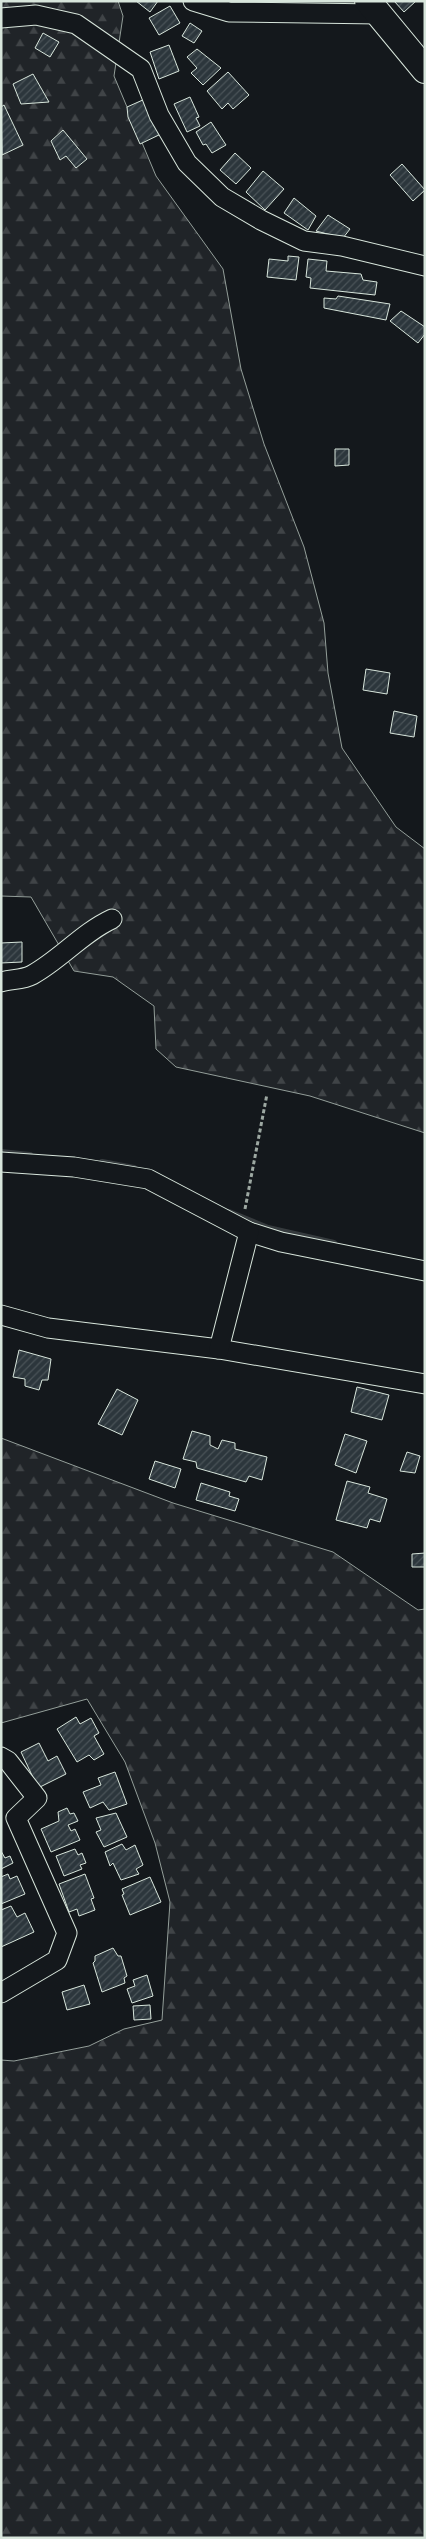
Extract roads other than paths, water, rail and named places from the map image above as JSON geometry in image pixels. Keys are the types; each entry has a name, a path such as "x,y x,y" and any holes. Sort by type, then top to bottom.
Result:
{"main road":[{"path":"373,8 424,69"}],"street":[{"path":"193,1 229,12 373,8"},
{"path":"1,18 36,15 76,24 141,69 159,115 187,163 222,197 261,220 304,241 342,246 425,266"},
{"path":"1,982 30,976 63,955 92,928 112,919"},
{"path":"1,1162 74,1167 148,1179 242,1228 282,1242 425,1271"},
{"path":"219,1349 242,1228"},
{"path":"1,1315 48,1328 219,1349 425,1384"},
{"path":"1,1758 8,1761 37,1798 16,1818 66,1933 57,1960 1,1993"}],"waterway":[{"path":"1,1152 30,1155"},
{"path":"102,1162 134,1168"},
{"path":"229,1212 268,1228 334,1243"}]}
